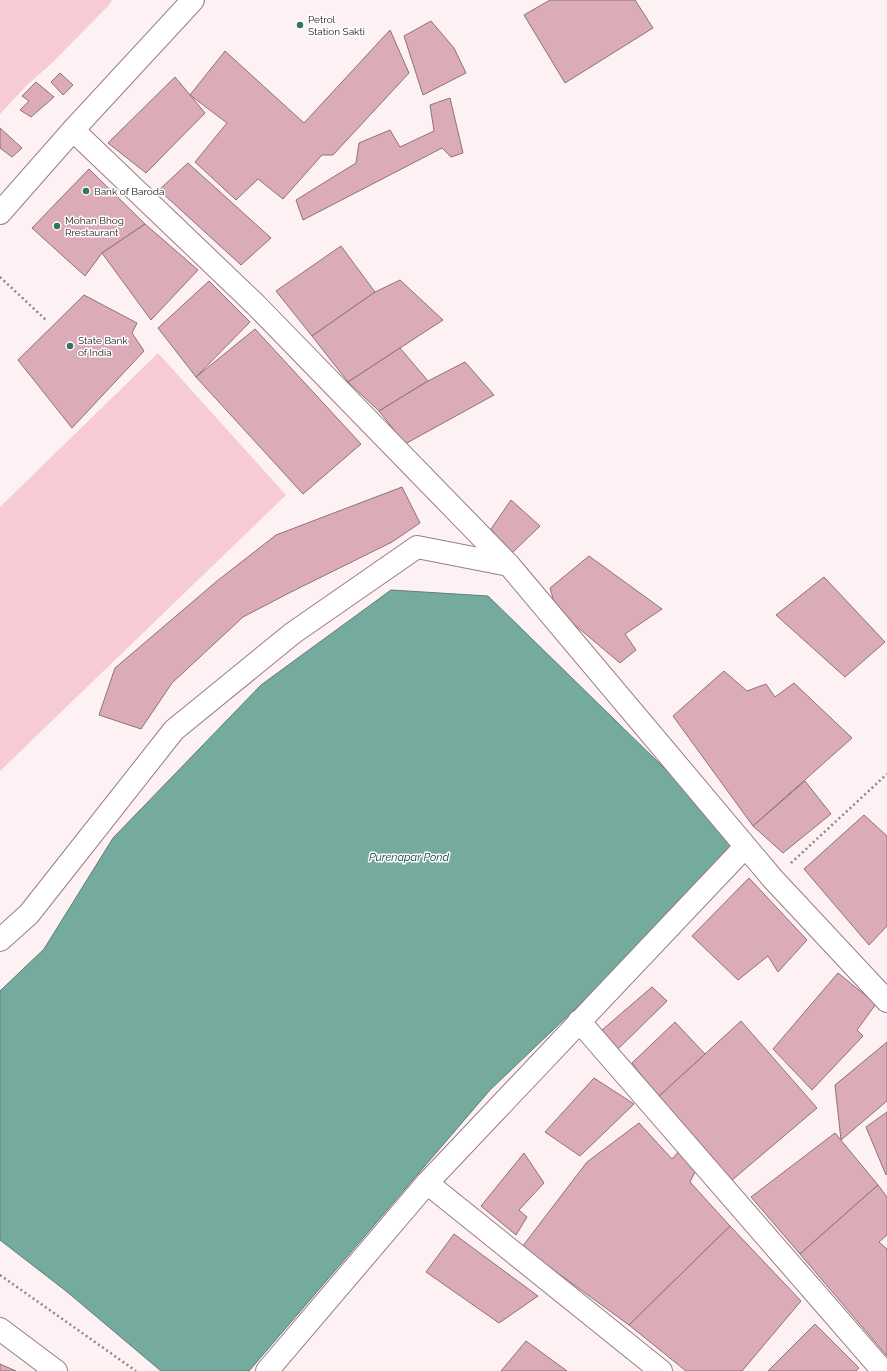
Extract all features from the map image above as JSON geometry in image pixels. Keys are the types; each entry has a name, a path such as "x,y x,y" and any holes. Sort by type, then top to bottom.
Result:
{"street":[{"path":"0,213 73,130 193,0"},
{"path":"73,130 256,305 508,565 745,847 887,1001"},
{"path":"0,940 29,914 174,730 293,633 417,547 508,565"},
{"path":"267,1371 427,1183 745,847"},
{"path":"580,1021 883,1371"},
{"path":"427,1183 661,1371"},
{"path":"0,1329 56,1371"}],"path":[{"path":"0,277 47,321"},
{"path":"773,879 887,774"},
{"path":"0,1275 136,1371"}],"shaded area":[{"path":"0,0 112,0 109,5 52,63 26,86 0,114"},
{"path":"158,353 286,495 0,771 0,507"}],"water":[{"name":"Purenapar Pond","path":"391,590 488,596 745,847 490,1090 249,1371 161,1371 66,1291 0,1240 0,991 44,949 113,838 261,685"}],"building":[{"path":"550,0 635,0 653,28 565,83 524,15"},
{"path":"431,21 454,48 466,73 423,95 404,36"},
{"path":"390,30 409,73 333,155 322,155 283,199 258,179 236,200 195,162 227,123 190,95 225,51 304,123"},
{"path":"60,73 73,85 63,95 51,82"},
{"path":"175,77 205,113 146,173 108,143"},
{"path":"36,82 54,97 31,117 20,110 29,101 22,96"},
{"path":"450,98 463,153 451,157 442,148 303,220 296,200 356,163 359,143 390,130 400,147 434,131 430,105"},
{"path":"0,128 22,148 12,157 0,148"},
{"path":"188,163 271,238 241,265 159,190"},
{"path":"89,169 145,224 102,253 85,276 32,228"},
{"path":"145,224 198,270 151,320 102,253"},
{"path":"341,246 375,292 312,336 276,291"},
{"path":"400,280 443,320 348,382 312,336 375,292"},
{"path":"209,281 250,322 196,377 158,328"},
{"path":"84,295 137,323 132,333 144,351 72,428 18,360"},
{"path":"255,329 361,444 303,494 196,377"},
{"path":"400,348 428,381 379,411 348,382"},
{"path":"465,362 494,395 405,444 379,411 428,381"},
{"path":"402,487 420,523 392,542 243,617 172,683 141,729 99,715 115,668 217,581 276,535"},
{"path":"511,500 540,526 511,554 491,529"},
{"path":"589,556 662,609 625,634 636,650 620,663 556,609 550,588"},
{"path":"824,577 885,642 845,677 776,615"},
{"path":"724,671 747,691 766,684 775,697 794,683 852,738 753,826 673,716"},
{"path":"805,781 831,814 783,853 753,826"},
{"path":"864,815 887,836 887,926 869,945 804,869"},
{"path":"749,878 807,940 778,972 768,956 738,980 692,936"},
{"path":"838,973 876,1004 857,1030 863,1036 812,1090 773,1049"},
{"path":"652,987 667,1001 615,1052 602,1030"},
{"path":"741,1021 817,1108 731,1181 658,1097"},
{"path":"675,1022 705,1054 658,1097 632,1063"},
{"path":"887,1042 887,1101 841,1140 835,1085"},
{"path":"594,1078 634,1104 580,1156 545,1132"},
{"path":"887,1112 887,1174 886,1175 866,1127"},
{"path":"639,1123 672,1159 680,1150 697,1168 690,1182 730,1226 629,1325 522,1247 587,1162"},
{"path":"835,1133 878,1185 800,1254 751,1197"},
{"path":"524,1153 544,1183 519,1210 527,1217 516,1235 481,1206"},
{"path":"878,1185 887,1197 887,1235 879,1242 887,1249 887,1356 800,1254"},
{"path":"730,1226 801,1301 742,1371 686,1371 629,1325"},
{"path":"454,1234 538,1296 499,1323 426,1272"},
{"path":"815,1324 859,1368 856,1371 768,1371"},
{"path":"526,1341 567,1371 501,1371"},
{"path":"0,1364 16,1371 0,1371"}],"place":[{"name":"Petrol Station Sakti","path":"300,25"},
{"name":"Bank of Baroda","path":"86,191"},
{"name":"Mohan Bhog Rrestaurant","path":"57,226"},
{"name":"State Bank of India","path":"70,346"}]}
